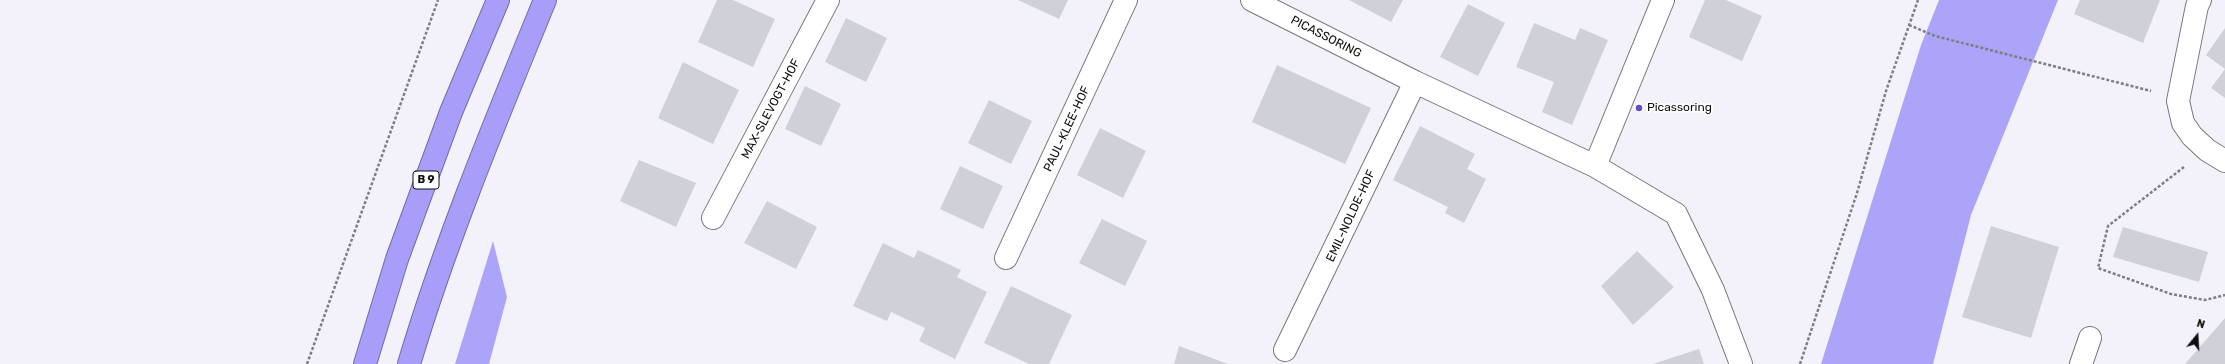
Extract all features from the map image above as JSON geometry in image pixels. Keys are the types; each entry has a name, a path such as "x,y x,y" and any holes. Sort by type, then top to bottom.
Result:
{"highway":[{"name":"B 9","path":"365,364 397,259 451,112 498,0"},
{"path":"409,364 423,316 492,128 545,0"}],"street":[{"name":"MAX-SLEVOGT-HOF","path":"713,218 828,0"},
{"name":"PAUL-KLEE-HOF","path":"1006,258 1126,0"},
{"name":"PICASSORING","path":"1252,0 1415,82 1595,166 1676,214 1713,290 1741,364"},
{"path":"1595,166 1663,0"},
{"path":"2200,0 2197,6 2178,101 2183,123 2192,136 2207,150 2225,161"},
{"name":"EMIL-NOLDE-HOF","path":"1285,350 1415,82"},
{"path":"2081,364 2090,338"}],"path":[{"path":"307,364 438,0"},
{"path":"1800,364 1857,193 1886,91 1918,0"},
{"path":"1909,25 1936,36 2141,87 2178,101"},
{"path":"2207,150 2108,226 2098,268 2171,294 2205,300 2225,295"}],"shaded area":[{"path":"1939,0 2058,0 1971,215 1933,364 1821,364 1921,45"},
{"path":"493,241 507,297 489,364 455,364"}],"building":[{"path":"717,0 733,0 775,19 753,67 698,42"},
{"path":"1018,0 1068,0 1059,19"},
{"path":"1349,0 1403,0 1391,22"},
{"path":"1705,0 1726,0 1762,16 1742,61 1689,37"},
{"path":"2080,0 2160,0 2143,43 2074,14"},
{"path":"1468,4 1505,23 1478,76 1440,57"},
{"path":"846,18 887,38 866,82 825,62"},
{"path":"1534,23 1575,40 1580,28 1608,40 1572,125 1542,112 1554,82 1516,67"},
{"path":"2225,28 2225,69 2206,55"},
{"path":"683,62 739,90 713,144 658,118"},
{"path":"1277,65 1371,108 1345,164 1252,122"},
{"path":"2225,69 2225,98 2211,88"},
{"path":"805,86 841,104 821,146 785,129"},
{"path":"989,100 1032,121 1011,164 968,143"},
{"path":"1420,126 1475,154 1467,169 1486,179 1464,223 1445,213 1448,207 1393,180"},
{"path":"1100,128 1146,151 1123,198 1077,175"},
{"path":"639,160 696,183 676,227 620,201"},
{"path":"960,166 1003,186 983,229 940,209"},
{"path":"767,201 817,227 796,269 744,243"},
{"path":"1102,219 1147,241 1125,286 1079,263"},
{"path":"1991,226 2059,247 2031,338 1962,317"},
{"path":"2123,227 2208,252 2199,282 2113,257"},
{"path":"883,243 914,258 918,250 961,270 957,277 987,292 955,359 919,341 925,328 891,312 887,321 853,306"},
{"path":"1637,251 1674,287 1633,325 1601,286"},
{"path":"1011,286 1072,315 1049,364 1029,364 984,343"},
{"path":"2225,318 2225,364 2185,364"},
{"path":"1179,346 1228,364 1174,364"},
{"path":"1699,349 1704,364 1653,364"}],"place":[{"name":"Picassoring","path":"1639,108"}]}
